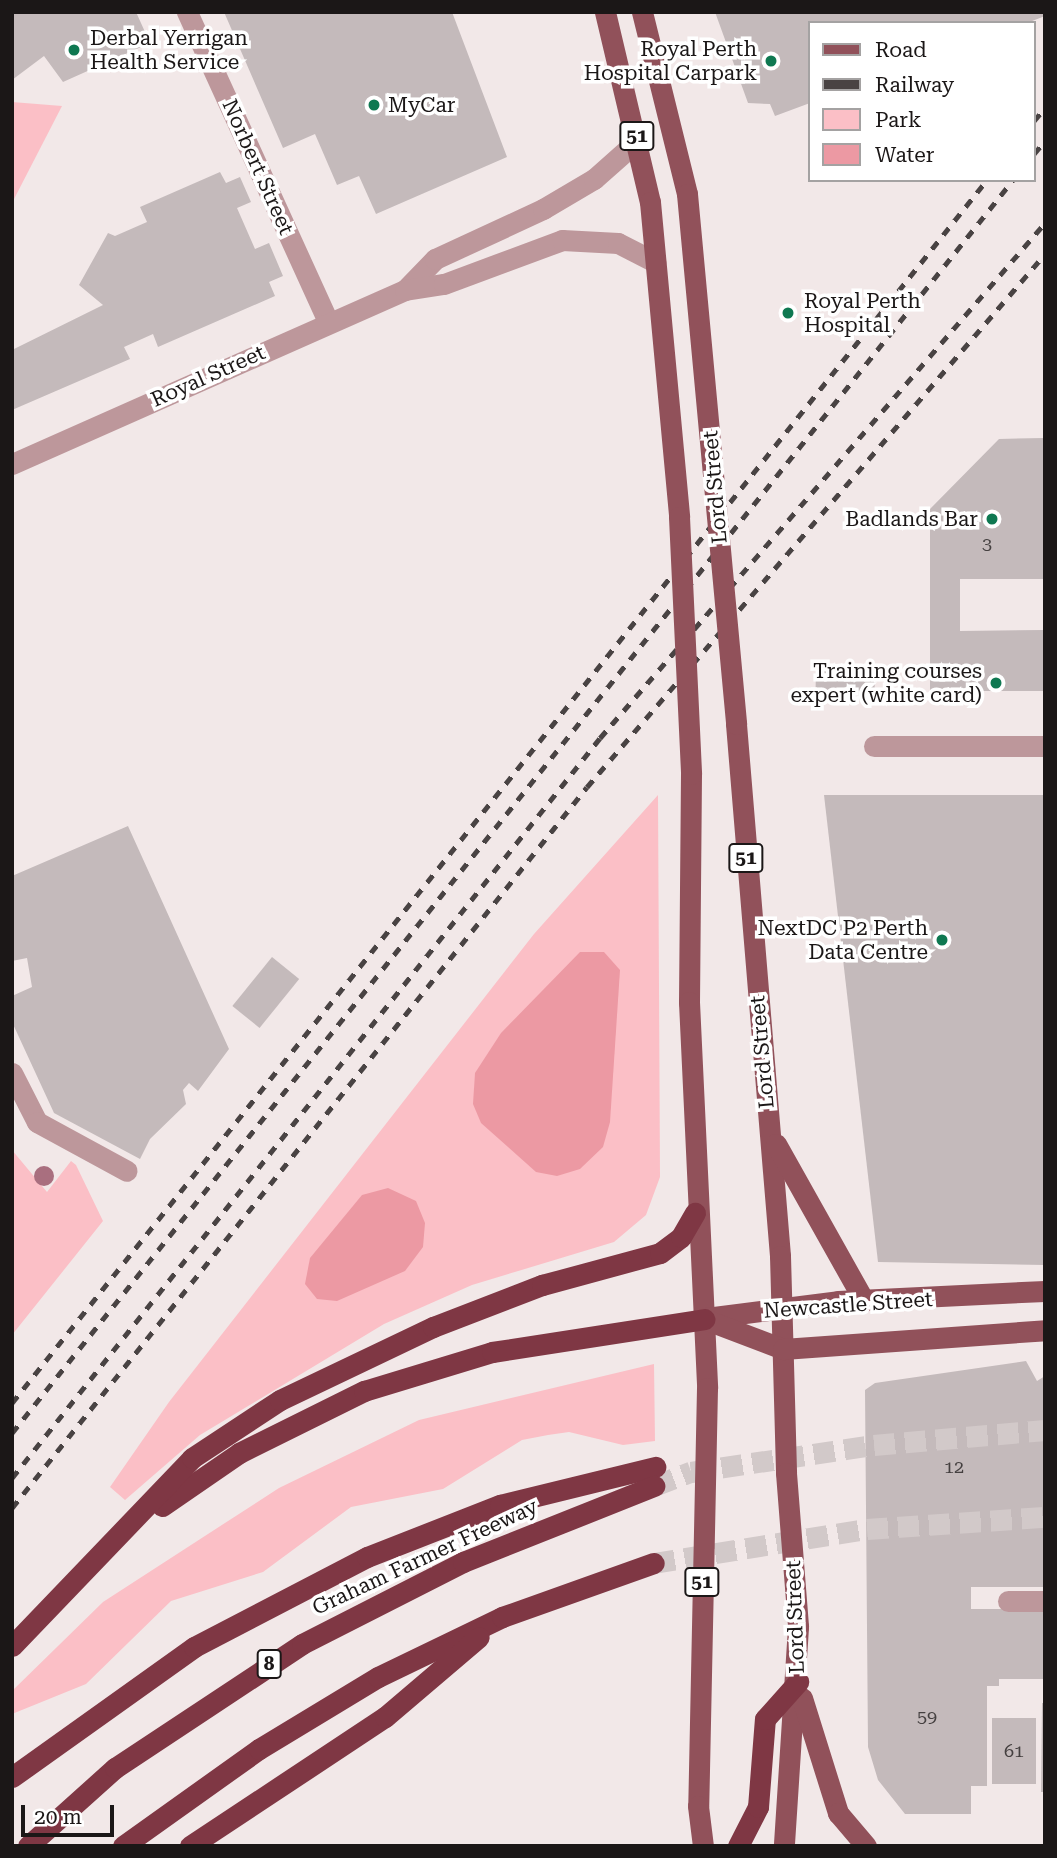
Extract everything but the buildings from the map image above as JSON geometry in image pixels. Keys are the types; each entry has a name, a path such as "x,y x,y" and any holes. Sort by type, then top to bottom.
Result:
{"highway":[{"path":"12,1646 134,1525 192,1458 280,1399 433,1326 542,1285 660,1253 681,1237 695,1213"},
{"path":"134,1525 239,1452 364,1391 492,1352 704,1319"},
{"name":"Graham Farmer Freeway","path":"12,1777 194,1647 367,1557 500,1505 655,1476 463,1562 302,1644 115,1768 28,1846"},
{"path":"123,1846 259,1749 378,1677 502,1617 654,1563"},
{"path":"190,1846 385,1717 502,1617"},
{"path":"738,1846 758,1807 765,1719 798,1682"}],"main road":[{"name":"Lord Street","path":"604,12 638,140 655,262 679,517 691,774 695,1213 704,1319 698,1806 703,1846"},
{"name":"Lord Street","path":"642,12 687,194 736,724 769,1128 782,1307 798,1682 785,1846"},
{"path":"769,1128 796,1189 864,1301"},
{"name":"Newcastle Street","path":"704,1319 782,1307 1045,1291"},
{"name":"Newcastle Street","path":"704,1319 783,1349 1045,1330"},
{"path":"798,1682 838,1813 866,1846"}],"street":[{"name":"Norbert Street","path":"187,12 328,322"},
{"name":"Royal Street","path":"405,289 435,259 543,209 594,179 638,140"},
{"name":"Royal Street","path":"12,464 405,289 444,284 562,240 618,243 655,262"},
{"path":"874,746 1045,747"},
{"path":"13,1074 37,1122 127,1171"},
{"path":"1008,1601 1045,1601"}],"green space":[{"path":"12,102 62,106 12,203"},
{"path":"658,795 660,1177 646,1215 614,1242 472,1285 384,1324 200,1435 125,1500 110,1487 169,1402 534,934"},
{"path":"12,1150 47,1192 71,1161 76,1165 103,1221 12,1335"},
{"path":"654,1364 655,1441 623,1445 569,1432 522,1440 443,1489 351,1507 263,1572 171,1601 86,1684 12,1714 12,1691 103,1602 279,1488 419,1420"}],"water":[{"path":"580,952 604,952 620,970 610,1122 603,1147 580,1169 557,1176 536,1172 481,1123 473,1104 475,1073 501,1033"},
{"path":"388,1188 416,1201 425,1223 423,1247 405,1271 337,1301 317,1299 305,1284 310,1258 362,1195"}],"tunnel":[{"path":"654,1486 691,1472 874,1445 1045,1430"},
{"path":"654,1563 867,1529 1045,1517"}],"railway":[{"path":"1036,119 1045,108"},
{"path":"1036,152 1045,141"},
{"path":"12,1403 985,182"},
{"path":"12,1433 1011,182"},
{"path":"12,1478 600,738 1045,223"},
{"path":"12,1508 587,787 1045,254"}],"place":[{"name":"Derbal Yerrigan Health Service","path":"74,50"},
{"name":"Royal Perth Hospital Carpark","path":"771,61"},
{"name":"MyCar","path":"374,105"},
{"name":"Royal Perth Hospital","path":"788,313"},
{"name":"Badlands Bar","path":"992,519"},
{"name":"Training courses expert (white card)","path":"996,683"},
{"name":"NextDC P2 Perth Data Centre","path":"942,940"}]}
